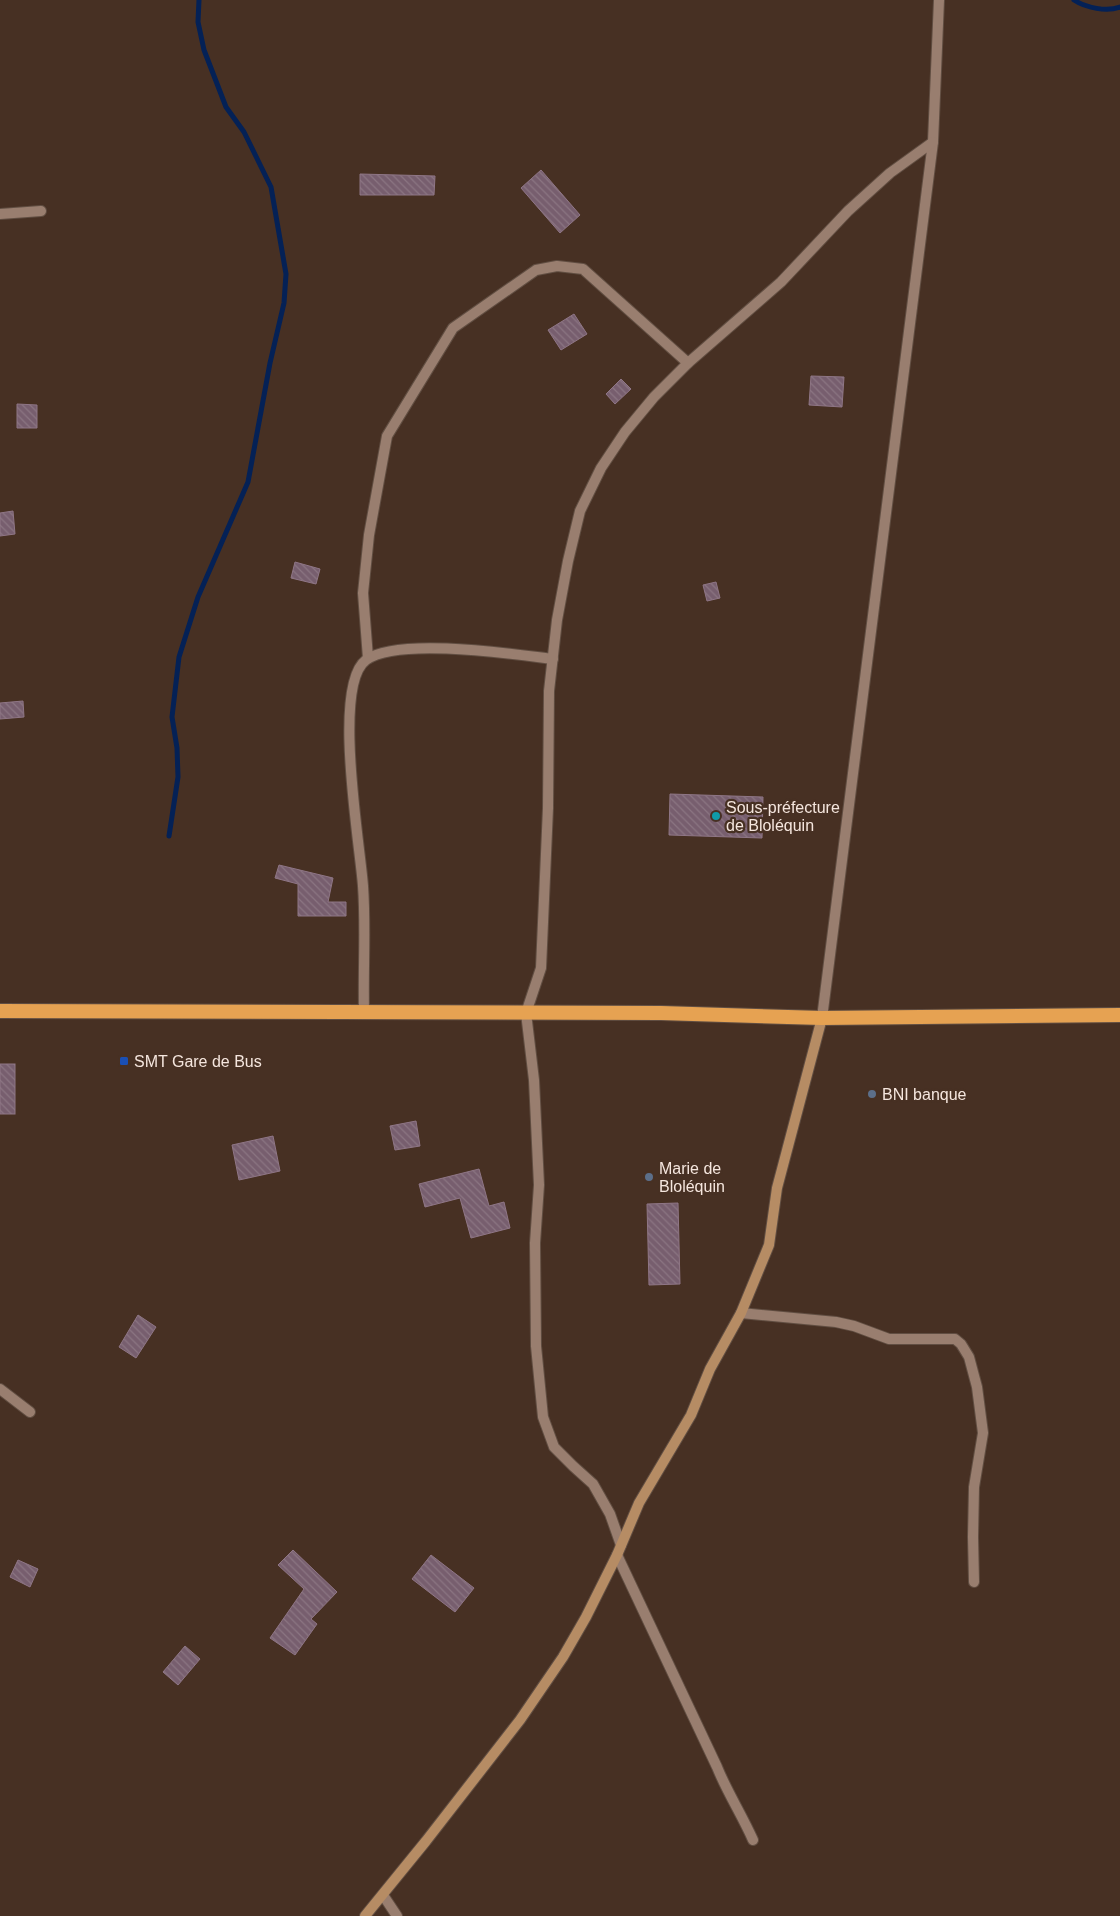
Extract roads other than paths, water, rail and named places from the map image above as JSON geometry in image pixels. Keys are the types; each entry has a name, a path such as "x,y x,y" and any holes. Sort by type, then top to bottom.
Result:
{"highway":[{"path":"0,1011 661,1013 822,1018 1120,1016"}],"main road":[{"path":"365,1916 383,1896 510,1734 563,1657 586,1617 619,1550 639,1503 691,1415 710,1369 741,1313 769,1245 777,1188 822,1018"}],"street":[{"path":"822,1018 933,142 939,0"},
{"path":"753,1840 740,1812 726,1790 619,1550 610,1514 593,1484 554,1447 543,1417 536,1346 535,1243 539,1185 534,1080 526,1013 541,968 548,808 549,692 557,620 580,511 601,468 625,432 654,398 688,363 781,282 848,211 890,173 933,142"},
{"path":"0,214 41,211"},
{"path":"368,658 363,593 369,535 387,436 453,328 536,270 557,266 583,269 688,363"},
{"path":"364,1011 363,888 350,769 349,724 355,674 359,666 368,658 409,649 439,649 553,659"},
{"path":"741,1313 836,1322 854,1326 889,1339 954,1339 962,1344 969,1358 977,1387 983,1433 974,1487 972,1537 974,1582"},
{"path":"0,1389 30,1412"},
{"path":"383,1896 397,1916"}],"waterway":[{"path":"169,836 178,777 177,748 172,717 179,657 198,597 248,482 270,363 284,303 286,274 271,187 244,132 226,107 204,50 198,22 199,0"},
{"path":"1074,0 1097,8 1109,9 1120,7"}],"place":[{"name":"Sous-préfecture de Bloléquin","path":"716,816"},
{"name":"SMT Gare de Bus","path":"124,1061"},
{"name":"BNI banque","path":"872,1094"},
{"name":"Marie de Bloléquin","path":"649,1177"}]}
